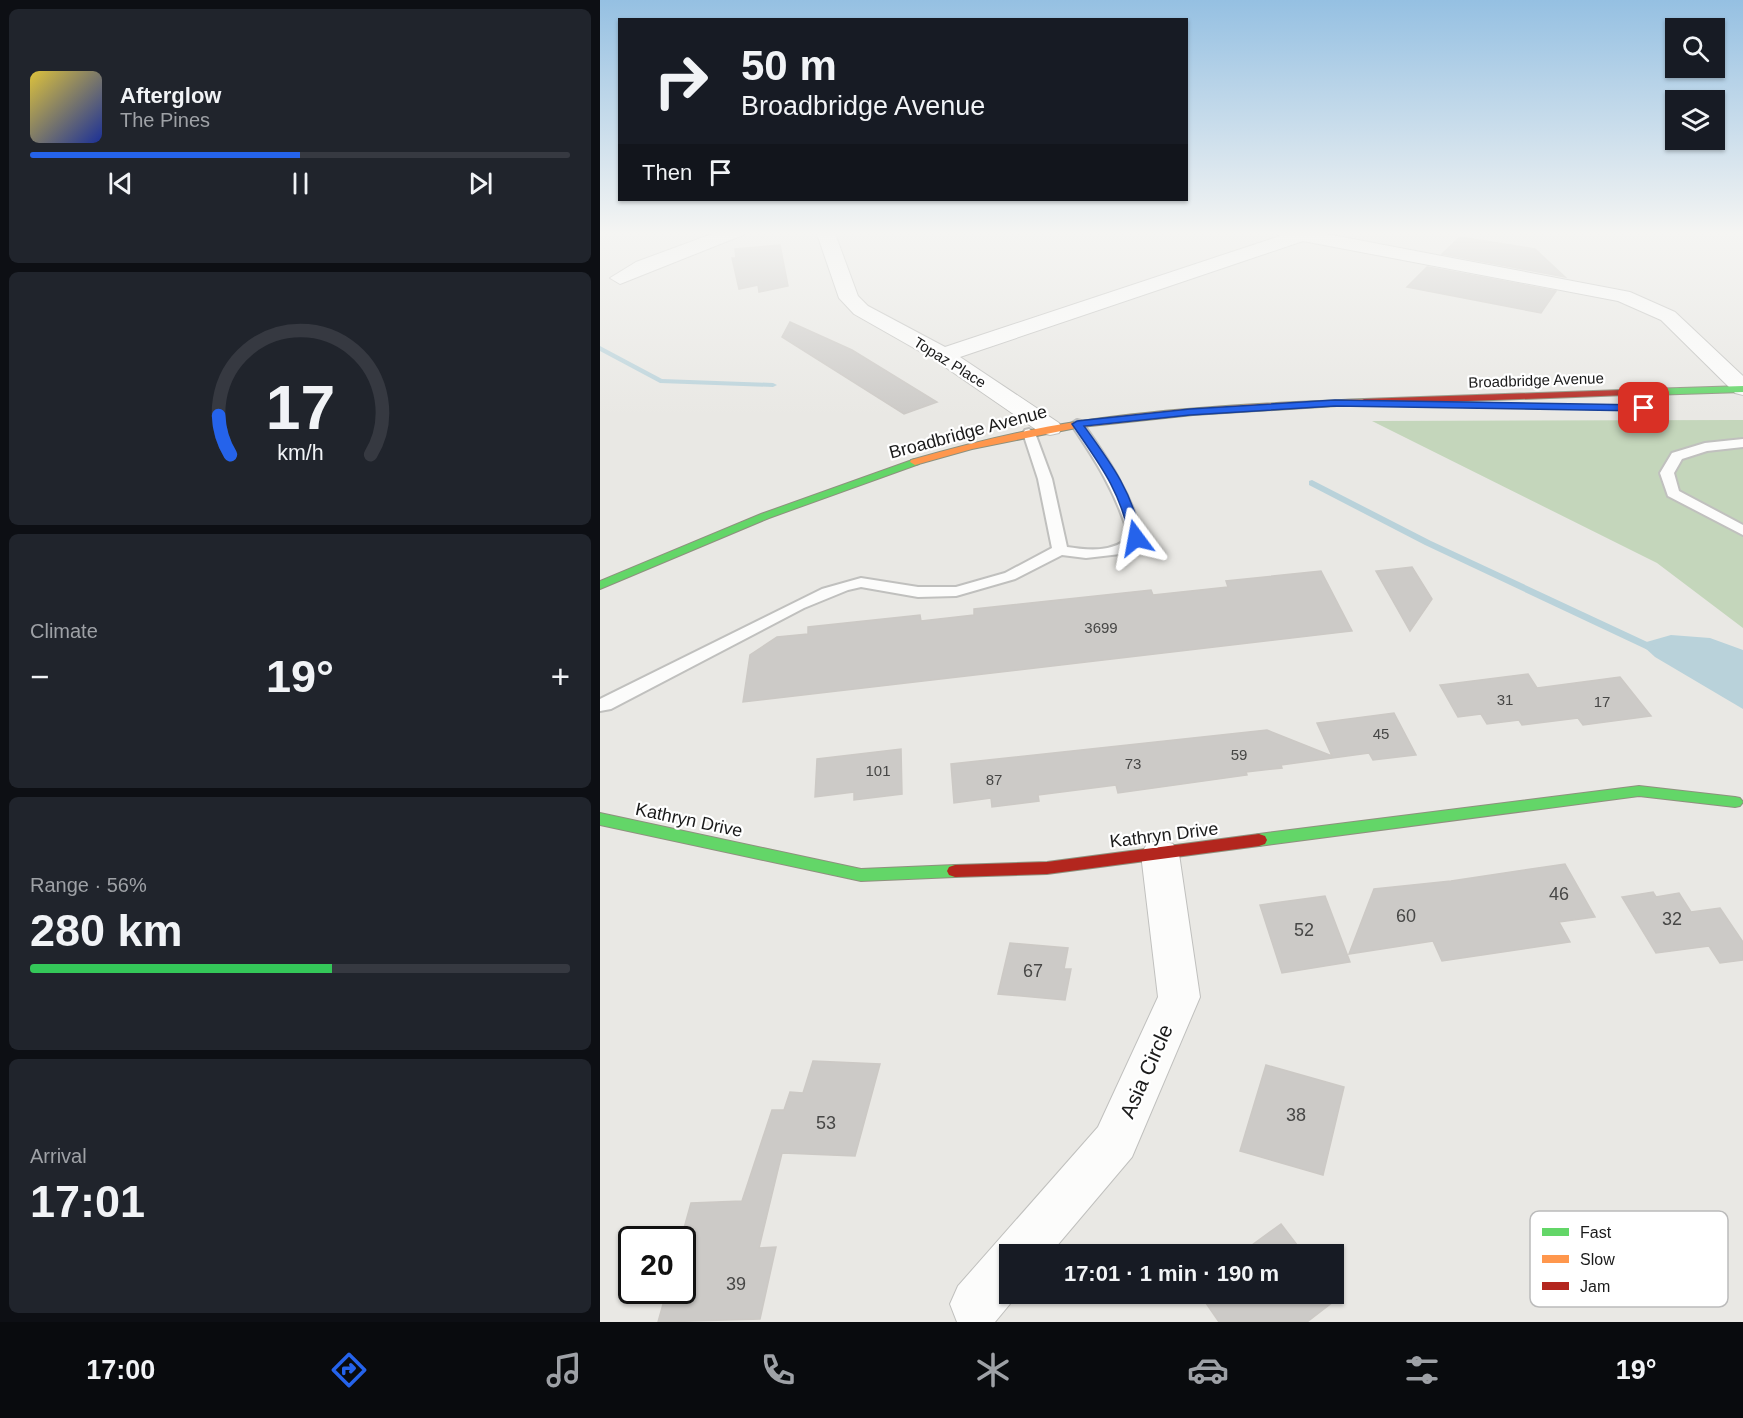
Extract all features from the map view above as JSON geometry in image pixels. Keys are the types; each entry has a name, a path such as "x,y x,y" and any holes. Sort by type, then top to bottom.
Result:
{"main road":[{"name":"Broadbridge Avenue","path":"600,585 798,501 914,463 1050,428 1190,412 1366,402 1743,388"},
{"name":"Broadbridge Avenue","path":"1366,402 1621,407"},
{"name":"Kathryn Drive","path":"600,819 861,875 1047,868 1639,791 1735,802"}],"street":[{"name":"Topaz Place","path":"847,293 855,304 943,355 1050,428"},
{"path":"943,355 1131,293"},
{"path":"1605,293 1623,296 1668,316 1743,388"},
{"name":"Asia Circle","path":"1027,1244 1115,1142 1179,997 1160,854"},
{"path":"976,1304 999,1277"}],"lane":[{"path":"600,705 605,705 676,670 789,609 855,583 867,582 890,589 931,593 995,583 1026,571 1060,550 1086,554 1124,550 1136,538 1129,509 1114,476 1077,424"},
{"path":"1029,433 1045,479 1060,550"},
{"path":"1743,443 1706,447 1677,456 1667,473 1673,493 1743,531"}],"green space":[{"path":"1743,420 1743,628 1657,563 1372,421"}],"water":[{"path":"1671,635 1710,638 1743,650 1743,709 1655,657 1643,646 1643,643"}],"building":[{"path":"1436,293 1555,293 1541,313"},
{"path":"790,322 852,350 937,402 904,414 782,337"},
{"path":"1412,567 1432,599 1410,631 1376,571"},
{"path":"1321,571 1352,631 743,702 750,655 777,637 808,634 808,627 920,615 921,621 974,615 974,609 1151,590 1153,595 1228,587 1226,581"},
{"path":"1528,674 1537,688 1620,677 1651,716 1583,725 1578,718 1522,725 1519,720 1487,724 1481,714 1458,717 1440,685"},
{"path":"1394,713 1416,755 1373,760 1369,753 1281,765 1282,768 1246,772 1247,775 1118,793 1116,785 1038,795 1039,801 992,807 991,798 954,803 951,764 1267,730 1332,756 1317,723"},
{"path":"901,749 902,794 854,800 854,792 815,797 817,759"},
{"path":"1565,864 1595,917 1559,922 1570,942 1442,961 1433,941 1349,954 1374,889 1451,881"},
{"path":"1653,892 1656,897 1679,893 1691,912 1720,908 1743,942 1743,960 1720,963 1709,946 1656,953 1622,897"},
{"path":"1325,896 1350,962 1282,973 1260,905"},
{"path":"1010,943 1068,948 1064,969 1071,969 1065,1000 998,994"},
{"path":"813,1061 880,1064 855,1156 782,1153 759,1248 776,1247 760,1319 658,1322 663,1304 696,1304 696,1226 685,1226 691,1203 742,1201 772,1110 784,1110 790,1092 803,1093"},
{"path":"1266,1065 1344,1087 1323,1175 1240,1151"},
{"path":"1281,1224 1296,1244 1253,1244"},
{"path":"1207,1304 1330,1304 1307,1322 1219,1322"}],"waterway":[{"path":"600,348 660,381 773,385"},
{"path":"1312,483 1428,543 1654,649"}],"traffic: fast":[{"path":"1649,392 1743,389"},
{"path":"600,585 765,516 915,462"},
{"path":"1259,840 1639,791 1735,802"},
{"path":"600,819 861,875 955,871"}],"traffic: slow":[{"path":"915,462 970,446 1081,424 1193,411 1364,402"}],"traffic: jam":[{"path":"1364,402 1649,392"},
{"path":"955,871 1047,868 1259,840"}],"route":[{"path":"1136,538 1129,509 1114,476 1077,424 1190,412 1366,402 1644,408"}]}
